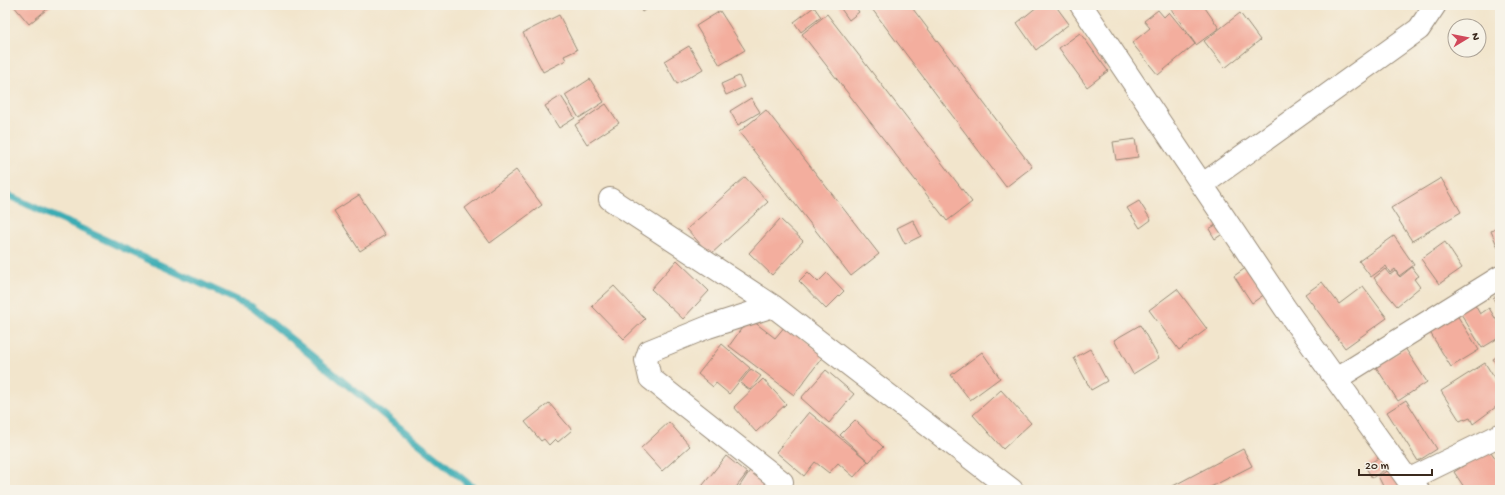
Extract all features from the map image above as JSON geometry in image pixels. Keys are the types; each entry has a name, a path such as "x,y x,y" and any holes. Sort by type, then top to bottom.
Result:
{"street":[{"path":"1081,5 1286,308 1413,485 1500,435"},
{"path":"1202,184 1419,29 1435,5"},
{"path":"610,199 773,306 1012,490"},
{"path":"1336,379 1500,277"},
{"path":"773,306 708,327 649,351 646,360 650,378 782,482"}],"building":[{"path":"13,5 52,5 29,24"},
{"path":"638,5 652,5 642,12"},
{"path":"854,5 859,12 849,20 839,6"},
{"path":"869,5 910,5 1032,167 1006,187"},
{"path":"1037,5 1055,5 1069,24 1036,50 1017,23 1038,6"},
{"path":"1203,5 1219,28 1196,45 1169,6"},
{"path":"814,7 821,17 801,32 794,22"},
{"path":"1158,10 1164,17 1169,12 1195,44 1158,75 1132,43 1150,28 1144,21"},
{"path":"720,11 745,50 720,65 696,26"},
{"path":"1240,13 1260,40 1225,68 1204,41"},
{"path":"827,14 972,202 947,221 802,34"},
{"path":"559,15 577,50 564,56 566,60 543,72 523,33"},
{"path":"1080,33 1108,71 1087,87 1059,48"},
{"path":"689,46 703,69 677,84 664,61"},
{"path":"739,76 744,87 726,95 721,84"},
{"path":"590,79 604,102 579,118 565,95"},
{"path":"561,96 575,118 559,128 545,106"},
{"path":"751,98 760,112 738,125 730,111"},
{"path":"606,104 619,123 587,144 575,125"},
{"path":"766,110 879,254 851,276 739,132"},
{"path":"1135,139 1138,157 1116,160 1113,142"},
{"path":"516,170 542,205 490,243 465,208"},
{"path":"745,177 768,202 710,255 687,229"},
{"path":"1441,178 1461,212 1412,241 1391,208"},
{"path":"359,195 385,235 360,251 334,211"},
{"path":"1139,201 1151,220 1140,228 1127,208"},
{"path":"780,219 803,241 772,275 749,253"},
{"path":"913,220 921,236 905,244 897,228"},
{"path":"1219,223 1224,233 1215,239 1209,229"},
{"path":"1500,227 1500,247 1498,248 1491,231"},
{"path":"1394,236 1414,265 1399,276 1395,269 1390,273 1386,266 1371,277 1359,261"},
{"path":"1445,242 1462,268 1439,284 1421,259"},
{"path":"677,260 709,291 683,319 651,289"},
{"path":"1247,267 1265,294 1252,303 1234,276"},
{"path":"1412,267 1419,276 1414,279 1420,287 1397,306 1374,278 1385,269 1390,275 1395,271 1400,277"},
{"path":"808,272 818,282 827,273 844,291 826,309 799,281"},
{"path":"1322,282 1339,304 1363,286 1387,318 1345,348 1305,294"},
{"path":"614,286 645,319 624,339 592,306"},
{"path":"1177,289 1207,329 1179,350 1149,310"},
{"path":"1500,294 1500,310 1493,298"},
{"path":"1472,300 1480,314 1489,308 1500,326 1500,337 1482,348 1458,309"},
{"path":"1455,312 1479,350 1451,367 1428,329"},
{"path":"749,318 775,338 786,325 824,355 794,395 729,346"},
{"path":"1140,325 1159,358 1133,374 1114,340"},
{"path":"722,344 750,368 729,394 716,383 713,387 698,374"},
{"path":"1405,348 1427,382 1398,401 1376,367"},
{"path":"1090,349 1107,381 1091,390 1074,358"},
{"path":"982,352 1000,378 970,400 951,375"},
{"path":"1500,355 1500,370 1493,359"},
{"path":"1485,363 1500,387 1500,404 1473,424 1470,418 1460,421 1441,391"},
{"path":"751,369 761,376 750,390 740,383"},
{"path":"826,370 854,394 829,423 801,398"},
{"path":"763,379 786,404 756,432 734,407"},
{"path":"1001,390 1031,423 1003,449 973,415"},
{"path":"1406,400 1437,449 1418,461 1387,412"},
{"path":"549,403 572,430 558,442 555,439 549,445 544,439 541,441 525,422"},
{"path":"809,412 868,461 854,477 838,463 829,473 815,462 804,476 776,452"},
{"path":"855,420 883,447 869,462 840,435"},
{"path":"669,422 690,446 662,471 641,448"},
{"path":"1243,449 1252,466 1205,490 1176,490 1173,486"},
{"path":"1489,449 1500,465 1500,490 1466,490 1454,472"},
{"path":"726,456 747,473 734,490 699,490"},
{"path":"1382,456 1389,467 1372,478 1365,466"},
{"path":"1393,468 1404,490 1385,490 1378,476"},
{"path":"751,469 781,490 737,490"}],"waterway":[{"path":"5,194 252,307 476,490"}]}
